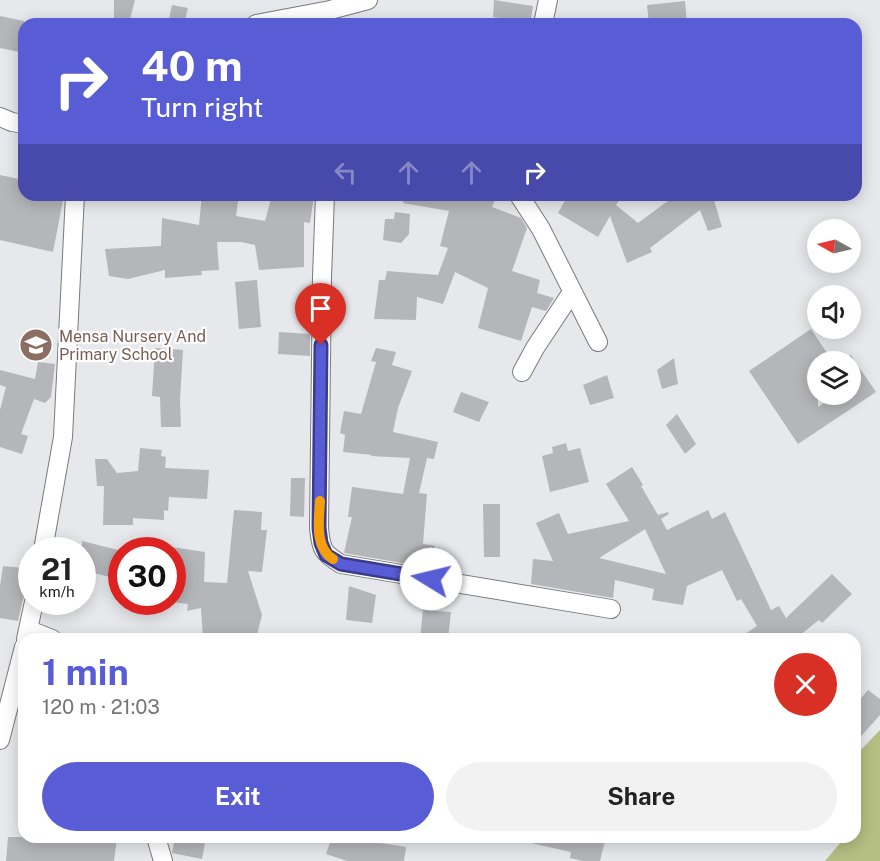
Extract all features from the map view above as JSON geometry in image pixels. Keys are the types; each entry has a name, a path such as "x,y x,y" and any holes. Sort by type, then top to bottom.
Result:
{"street":[{"path":"330,17 368,0"},
{"path":"544,18 548,0"},
{"path":"0,117 18,123"},
{"path":"45,537 63,437 75,201"},
{"path":"325,201 319,528 321,543 326,555 341,564 611,609"},
{"path":"523,201 541,229 598,342"},
{"path":"522,372 572,292"},
{"path":"28,633 32,615"},
{"path":"0,740 18,670"},
{"path":"158,843 163,861"}],"green space":[{"path":"880,730 880,861 825,861 840,843 861,843 861,750"}],"building":[{"path":"114,0 135,0 130,18 114,18"},
{"path":"494,0 533,6 531,18 493,17"},
{"path":"685,1 686,18 648,18 647,5"},
{"path":"172,5 188,8 186,18 169,18"},
{"path":"0,16 18,20 18,52 0,48"},
{"path":"0,175 18,179 18,201 63,201 53,252 0,240"},
{"path":"201,201 238,201 236,216 265,221 270,201 313,201 310,223 304,222 304,267 259,270 255,245 241,242 217,242 219,270 201,271 202,275 165,278 165,270 128,279 109,276 105,249 161,246 162,218 199,225"},
{"path":"403,201 494,201 492,207 521,218 527,228 512,271 540,280 537,293 554,298 546,311 532,307 521,341 478,328 488,288 455,272 443,304 417,297 416,320 374,319 379,280 385,280 387,271 438,275 448,248 440,246 449,211 403,203"},
{"path":"565,201 618,201 616,205 638,223 668,201 714,201 722,227 708,231 700,210 650,248 652,252 627,263 610,216 598,237 558,213"},
{"path":"395,212 410,214 409,234 401,243 383,240 385,219 394,219"},
{"path":"257,280 261,327 239,329 235,282"},
{"path":"279,332 310,334 310,356 278,354"},
{"path":"807,332 807,339 818,339 826,351 807,351 807,405 818,405 818,407 821,405 856,405 798,444 749,371"},
{"path":"155,348 183,350 181,427 161,427 160,397 152,396"},
{"path":"376,348 396,352 392,365 412,371 398,408 393,432 438,442 434,459 427,458 419,493 427,494 423,544 435,546 431,568 344,553 352,517 348,517 352,487 403,494 410,458 343,452 345,435 340,433 344,411 361,414 376,362 371,361"},
{"path":"674,358 678,384 662,389 657,370"},
{"path":"38,362 55,364 51,397 45,403 34,399 21,434 28,436 22,454 0,447 0,410 6,387 0,385 0,370 35,379"},
{"path":"861,370 876,392 861,402"},
{"path":"607,375 614,398 590,405 583,385"},
{"path":"461,392 489,402 479,422 453,412"},
{"path":"677,414 696,444 685,454 666,425"},
{"path":"566,443 568,451 580,448 589,482 550,492 542,456 553,453 552,447"},
{"path":"140,448 162,450 161,456 166,457 165,468 209,470 207,499 169,497 168,511 164,510 164,520 133,518 133,525 103,525 104,486 97,486 95,459 107,459 117,473 138,471"},
{"path":"632,467 658,515 668,512 669,514 661,519 667,530 708,510 712,519 725,512 771,610 779,606 786,618 832,574 852,594 822,623 819,620 803,633 746,633 757,626 741,599 737,601 722,570 687,586 683,605 652,600 654,589 615,580 613,598 531,584 533,559 553,561 536,523 559,513 568,534 629,521 606,484","holes":["645,529 666,574 599,558"]},
{"path":"291,478 305,478 304,517 290,516"},
{"path":"483,504 500,504 500,557 484,557"},
{"path":"234,510 262,512 261,530 267,530 262,572 248,571 262,615 258,633 203,633 201,608 187,611 186,549 205,552 204,582 227,583"},
{"path":"96,544 108,548 108,576 96,574"},
{"path":"3,566 18,568 18,621 0,618 0,586"},
{"path":"349,586 376,595 372,623 346,620"},
{"path":"423,610 451,612 449,633 421,633"},
{"path":"868,690 880,699 880,715 861,736 861,698"},
{"path":"8,837 18,837 18,843 116,843 114,861 6,861"},
{"path":"174,843 205,843 202,859 172,853"},
{"path":"330,843 380,843 406,847 404,861 347,861 326,854"},
{"path":"531,843 604,843 600,861 570,858 571,852"}],"slow traffic":[{"path":"320,501 321,543 326,555 333,559"}],"place":[{"name":"Mensa Nursery And Primary School","path":"36,345"}],"route":[{"path":"321,345 319,528 321,543 326,555 341,564 431,579"}]}
